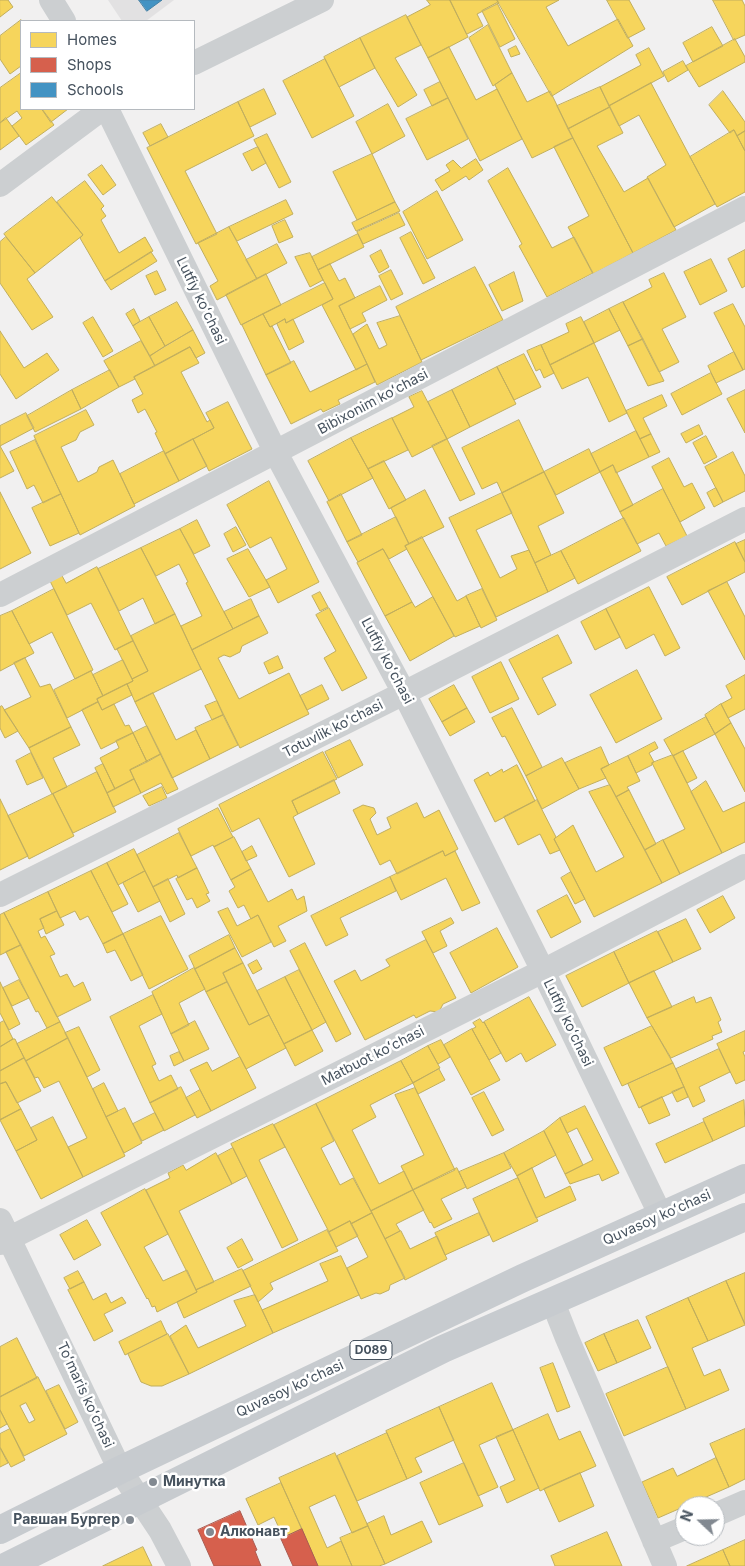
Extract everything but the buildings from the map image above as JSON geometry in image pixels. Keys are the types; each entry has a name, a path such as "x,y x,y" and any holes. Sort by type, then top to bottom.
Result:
{"main road":[{"name":"Quvasoy koʻchasi","path":"0,1530 120,1470 523,1278 745,1178"},
{"path":"552,1300 745,1217"},
{"name":"D089","path":"7,1566 443,1349 552,1300"}],"street":[{"path":"51,0 63,20"},
{"path":"195,63 322,0"},
{"path":"0,186 101,110"},
{"name":"Lutfiy koʻchasi","path":"107,110 276,453 404,693 543,971 661,1216"},
{"name":"Bibixonim koʻchasi","path":"0,595 745,208"},
{"name":"Totuvlik koʻchasi","path":"0,895 404,693 745,519"},
{"name":"Matbuot koʻchasi","path":"3,1234 543,971 745,866"},
{"name":"Toʻmaris koʻchasi","path":"3,1234 120,1470 160,1530 179,1566"},
{"path":"552,1300 665,1566"},
{"path":"725,1511 745,1502"},
{"path":"654,1541 675,1532"}],"shaded area":[{"path":"108,0 174,0 147,20 121,20"}],"place":[{"name":"Минутка","path":"153,1482"},
{"name":"Равшан Бургер","path":"130,1520"},
{"name":"Алконавт","path":"210,1532"}]}
